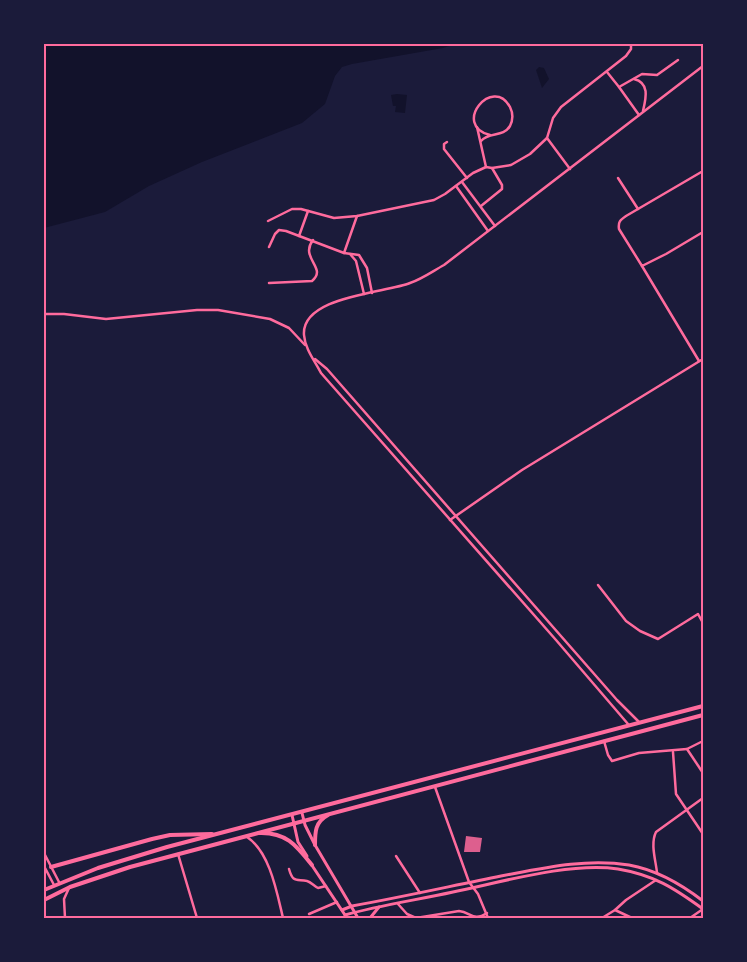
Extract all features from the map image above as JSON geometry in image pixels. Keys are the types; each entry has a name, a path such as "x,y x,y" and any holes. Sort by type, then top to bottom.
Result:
{"highway":[{"path":"44,890 59,882 126,859 628,724 703,706"},
{"path":"252,834 703,715"},
{"path":"315,846 318,824 325,817 337,811"},
{"path":"51,867 152,838 170,835 222,833"},
{"path":"44,900 70,887 130,867 252,834 267,833 279,835 295,844 312,864"}],"street":[{"path":"268,222 292,210 308,210 334,218 357,216 434,200 486,167 511,165 530,154 547,138 552,118 561,107 626,56 631,49 631,44"},
{"path":"618,87 642,74 657,75 678,60"},
{"path":"306,346 304,330 306,322 317,310 338,300 393,288 419,280 444,265 703,66"},
{"path":"607,72 641,114"},
{"path":"632,79 642,82 646,89 641,114"},
{"path":"481,141 490,135 503,133 511,125 512,112 508,104 502,100 490,98 479,104 475,111 474,118 486,167"},
{"path":"476,126 481,131 490,135"},
{"path":"547,138 570,169"},
{"path":"447,142 444,144 444,149 467,178"},
{"path":"481,206 502,188 492,168"},
{"path":"699,361 619,230 618,224 620,220 703,171"},
{"path":"618,178 638,209"},
{"path":"462,182 495,226"},
{"path":"456,186 488,231"},
{"path":"299,236 308,210"},
{"path":"344,253 357,216"},
{"path":"269,247 279,230 286,230 344,253 355,253 362,257 367,268 372,293"},
{"path":"642,266 703,232"},
{"path":"269,283 312,281 316,278 317,270 308,254 312,240"},
{"path":"350,254 356,261 364,294"},
{"path":"44,314 64,314 106,319 197,310 218,310 270,319 289,328 306,346 321,373 628,724"},
{"path":"313,358 327,369 617,700 639,722"},
{"path":"450,520 522,470 703,359"},
{"path":"342,397 347,392"},
{"path":"417,483 422,478"},
{"path":"598,585 626,621 640,631 658,639 698,614 703,622"},
{"path":"604,741 608,756 612,761 639,753 687,749 703,741"},
{"path":"687,749 703,773"},
{"path":"672,751 676,794 703,834"},
{"path":"434,787 472,888 476,891 488,918"},
{"path":"658,874 653,838 659,829 703,798"},
{"path":"302,812 315,846 358,918"},
{"path":"292,815 298,842 346,916 355,912 576,868 619,870 657,880 673,887 703,909 690,918"},
{"path":"245,835 256,844 264,856 283,918"},
{"path":"44,853 59,882"},
{"path":"178,854 198,918"},
{"path":"396,856 420,893"},
{"path":"342,910 352,906 470,882 589,862 630,865 658,874 683,886 703,901"},
{"path":"44,866 54,885"},
{"path":"289,869 292,878 297,881 310,882 318,888 326,886"},
{"path":"602,918 657,880"},
{"path":"65,918 64,899 70,887"},
{"path":"309,914 337,902"},
{"path":"398,904 407,914 413,917 428,917 459,911 472,917 482,916 486,913"},
{"path":"370,918 379,907"},
{"path":"615,910 632,918"}],"shaded area":[{"path":"44,44 455,44 443,48 342,67 335,76 325,104 302,123 202,162 149,186 105,212 44,228"},
{"path":"539,67 544,68 549,79 542,88 536,70"},
{"path":"391,95 407,95 405,113 395,112 396,106 393,106"}],"building":[{"path":"466,836 482,838 480,852 464,852"}]}
